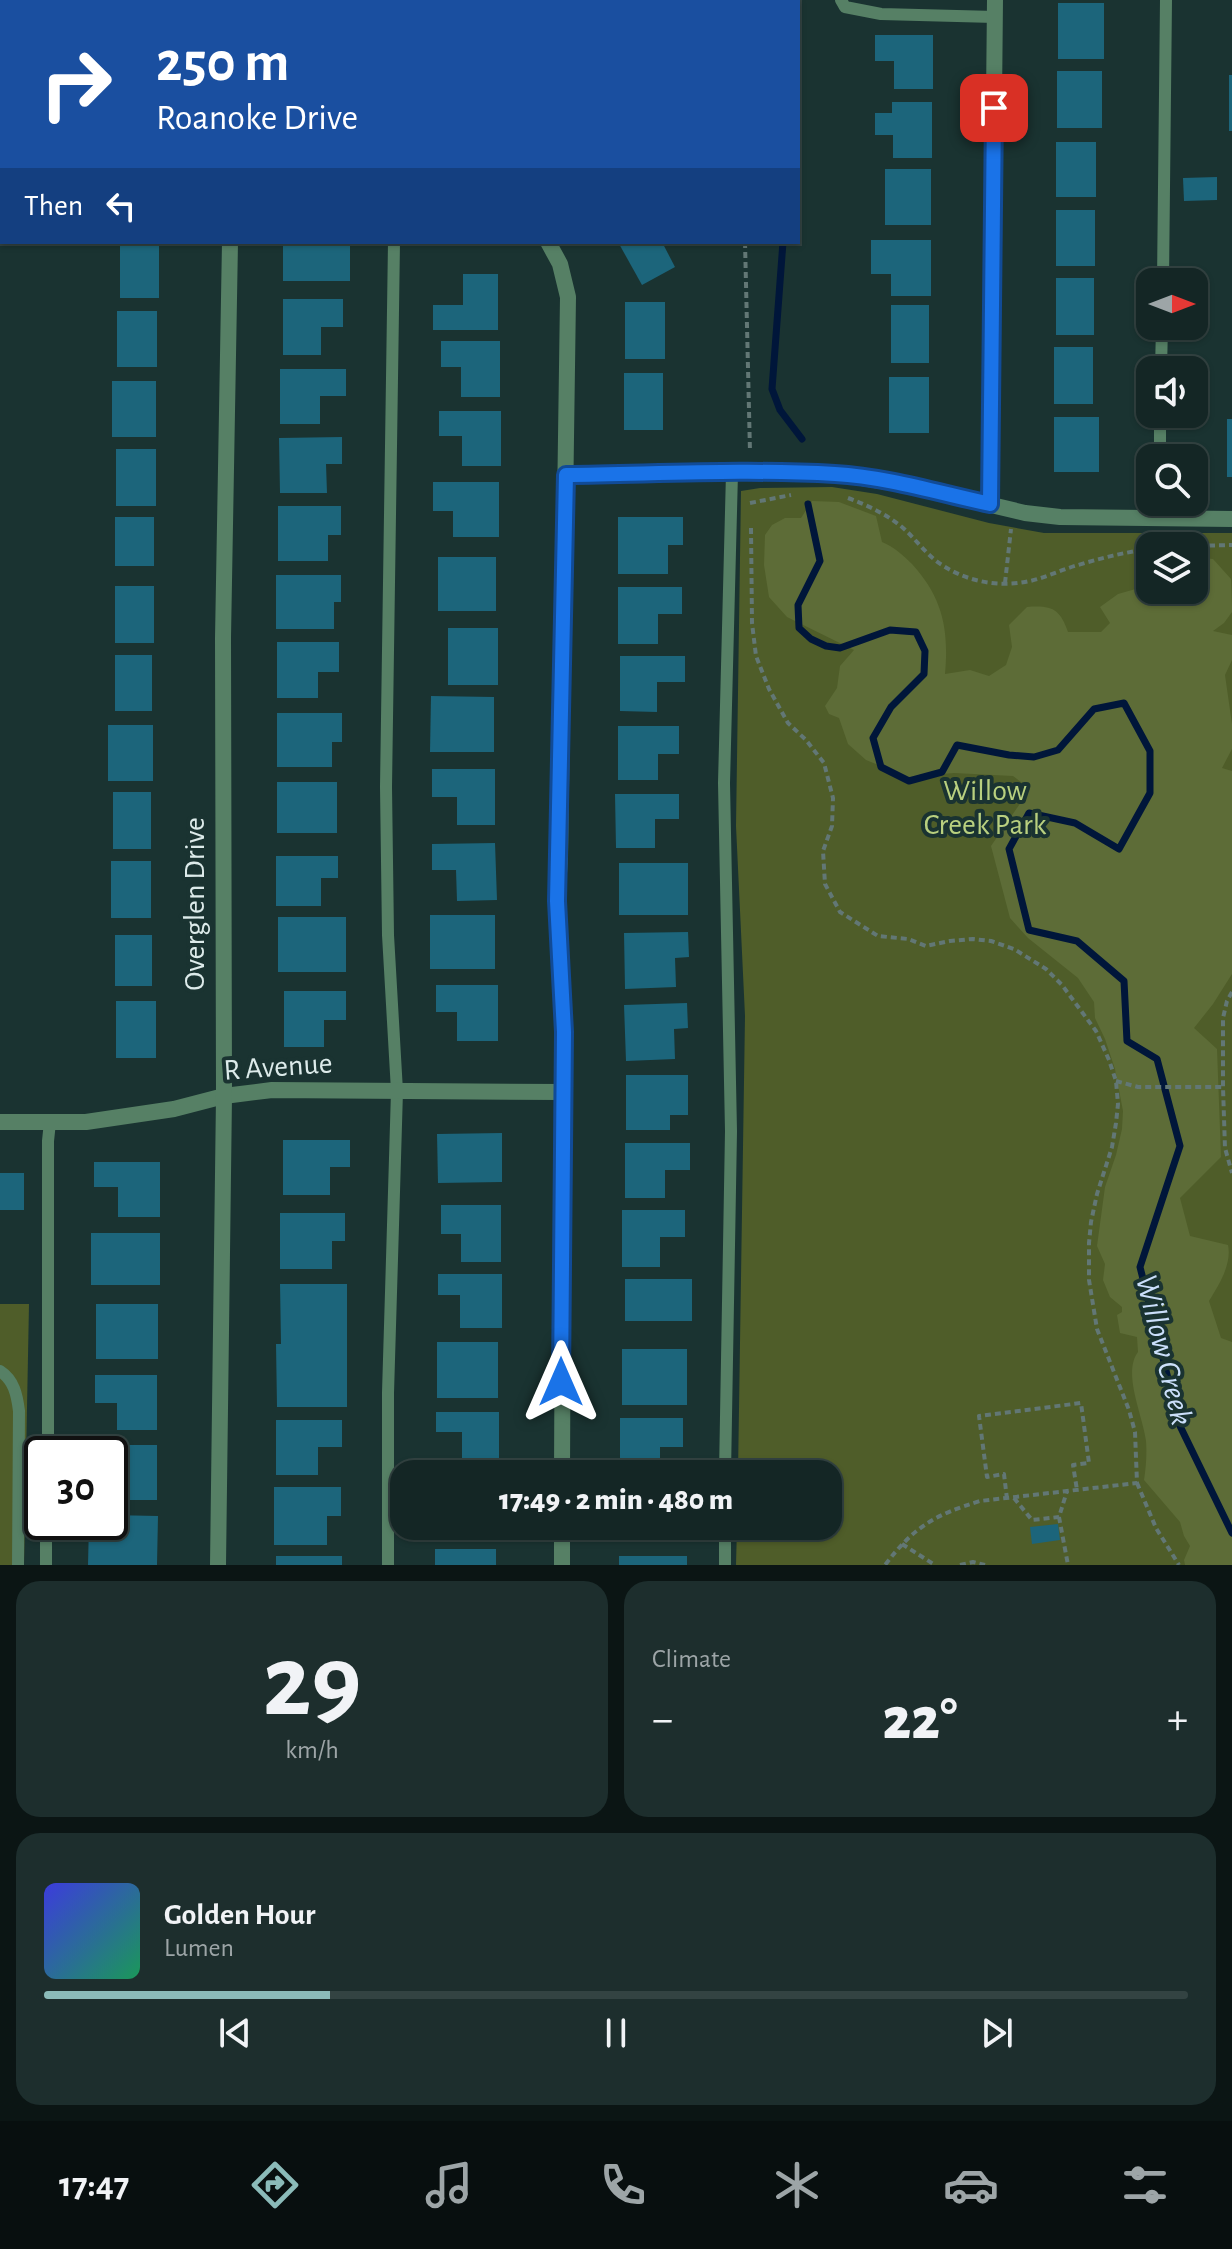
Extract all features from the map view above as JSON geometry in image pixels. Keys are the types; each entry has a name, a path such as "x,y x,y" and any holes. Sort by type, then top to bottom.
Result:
{"street":[{"path":"990,504 995,8"},
{"name":"Overglen Drive","path":"218,1565 224,1096 223,638 230,244"},
{"path":"549,244 560,264 568,297 557,901 563,1016 562,1460"},
{"path":"566,475 836,474 1060,517 1136,512"},
{"path":"1208,516 1232,519"},
{"name":"R Avenue","path":"0,1122 86,1122 272,1090 562,1092"},
{"path":"562,1540 562,1565"}],"lane":[{"path":"841,0 845,7 881,14 995,8"},
{"path":"1163,268 1166,0"},
{"path":"388,1565 388,1393 397,1091 388,935 386,787 394,244"},
{"path":"725,1460 731,1131 724,783 732,473"},
{"path":"48,1436 50,1122"},
{"path":"0,1371 7,1375 14,1387 19,1411 18,1565"},
{"path":"46,1540 46,1565"},
{"path":"725,1540 725,1565"}],"path":[{"path":"745,244 750,503 796,494"},
{"path":"846,497 865,504 903,528 943,566 988,583 1025,582 1136,551"},
{"path":"1005,583 1013,509"},
{"path":"751,519 752,623 756,656 769,689 788,723 824,763 833,798 832,826 823,851 825,884 840,912 878,936 908,939 926,946 973,939 1014,949 1062,985 1096,1031 1116,1081 1118,1104 1112,1147 1091,1222 1089,1280 1097,1329 1135,1432 1137,1483 1156,1528 1179,1565"},
{"path":"1208,546 1232,545"},
{"path":"1232,992 1223,1018 1225,1148 1232,1173"},
{"path":"1116,1081 1138,1087 1223,1087"},
{"path":"1059,1517 1032,1520 1011,1499 1004,1474 987,1477 979,1416 1081,1403 1089,1463 1073,1465 1077,1490"},
{"path":"885,1565 916,1530 941,1514 980,1501 1137,1483"},
{"path":"1067,1491 1059,1517 1068,1565"},
{"path":"902,1544 935,1565"},
{"path":"960,1565 973,1562 985,1565"}],"green space":[{"name":"Willow Creek Park","path":"832,487 877,494 989,523 1044,533 1136,533 1136,604 1208,604 1208,533 1232,533 1232,1565 736,1565 737,1540 842,1540 842,1460 738,1460 745,1016 736,826 741,491"},
{"path":"812,501 839,502 876,516 882,542 912,564 937,602 946,643 945,674 970,670 989,676 1006,665 1012,647 1009,625 1027,607 1054,610 1062,618 1068,632 1101,632 1110,623 1100,607 1118,594 1136,589 1136,604 1208,604 1208,558 1213,559 1231,579 1232,612 1213,631 1232,635 1232,660 1225,675 1232,749 1222,768 1232,771 1232,974 1194,1028 1217,1049 1221,1157 1180,1198 1190,1236 1228,1245 1229,1252 1226,1267 1209,1301 1221,1338 1232,1342 1232,1565 1185,1565 1190,1546 1180,1522 1144,1480 1146,1441 1132,1371 1138,1352 1137,1337 1120,1333 1117,1315 1122,1312 1122,1307 1110,1297 1103,1280 1105,1264 1097,1246 1105,1187 1122,1129 1123,1111 1115,1069 1095,1018 1094,1002 1078,978 1028,938 1010,918 991,846 1030,789 1013,776 954,773 908,777 866,760 848,744 839,718 829,714 825,706 837,688 840,666 854,650 787,617 769,597 764,565 765,535 772,525 785,518 801,518"},
{"path":"0,1304 29,1304 26,1436 24,1436 24,1565 0,1565"}],"building":[{"path":"1058,3 1104,3 1104,59 1058,59"},
{"path":"875,35 933,35 933,89 894,89 894,61 875,61"},
{"path":"1057,71 1102,71 1102,128 1057,128"},
{"path":"1229,75 1232,75 1232,131 1229,131"},
{"path":"892,102 932,102 932,158 893,158 893,135 875,135 875,113 892,113"},
{"path":"1056,142 1096,142 1096,197 1056,197"},
{"path":"885,169 931,169 931,225 885,225"},
{"path":"1217,177 1217,200 1184,201 1183,178"},
{"path":"1056,210 1095,210 1095,266 1056,266"},
{"path":"871,240 931,240 931,296 891,296 891,274 871,274"},
{"path":"120,244 159,244 159,298 120,298"},
{"path":"283,244 350,244 350,281 283,281"},
{"path":"619,244 663,244 675,267 642,285"},
{"path":"463,274 498,274 498,330 433,330 433,305 463,305"},
{"path":"1056,278 1094,278 1094,335 1056,335"},
{"path":"283,299 343,299 343,327 321,327 321,355 283,355"},
{"path":"625,302 665,302 665,359 625,359"},
{"path":"891,305 929,305 929,363 891,363"},
{"path":"117,311 157,311 157,367 117,367"},
{"path":"441,341 500,341 500,397 461,397 461,367 441,367"},
{"path":"1054,347 1093,347 1093,404 1054,404"},
{"path":"280,369 346,369 346,396 320,396 320,424 280,424"},
{"path":"624,373 663,373 663,430 624,430"},
{"path":"889,377 929,377 929,433 889,433"},
{"path":"112,381 156,381 156,437 112,437"},
{"path":"439,411 501,411 501,466 462,466 462,436 439,436"},
{"path":"1054,417 1099,417 1099,472 1054,472"},
{"path":"1227,419 1232,419 1232,477 1227,477"},
{"path":"342,437 342,464 326,464 327,493 280,493 279,438"},
{"path":"116,449 156,449 156,506 116,506"},
{"path":"433,482 499,482 499,537 453,537 453,511 433,511"},
{"path":"278,506 341,506 341,535 328,535 328,561 278,561"},
{"path":"115,517 154,517 154,566 115,566"},
{"path":"618,517 683,517 683,545 668,545 668,574 618,574"},
{"path":"438,557 496,557 496,611 438,611"},
{"path":"276,575 341,575 341,602 334,602 334,629 276,629"},
{"path":"115,586 154,586 154,643 115,643"},
{"path":"618,587 682,587 682,614 658,614 658,644 618,644"},
{"path":"448,628 498,628 498,685 448,685"},
{"path":"277,642 339,642 339,672 318,672 318,698 277,698"},
{"path":"115,655 152,655 152,711 115,711"},
{"path":"620,656 685,656 685,682 657,682 657,712 620,711"},
{"path":"431,696 494,697 494,752 430,752"},
{"path":"277,713 342,713 342,742 332,742 332,767 277,767"},
{"path":"108,725 153,725 153,781 108,781"},
{"path":"618,726 679,726 679,754 658,754 658,780 618,780"},
{"path":"432,769 495,769 495,825 457,825 457,797 432,797"},
{"path":"277,782 337,782 337,833 277,833"},
{"path":"113,792 151,792 151,849 113,849"},
{"path":"615,794 679,794 679,819 655,819 655,848 616,848"},
{"path":"495,843 497,900 457,901 456,870 432,870 432,844"},
{"path":"276,856 338,856 338,878 321,878 321,906 276,906"},
{"path":"111,861 151,861 151,918 111,918"},
{"path":"619,863 688,863 688,915 619,915"},
{"path":"430,915 495,915 495,969 430,969"},
{"path":"278,917 346,917 346,972 278,972"},
{"path":"688,932 689,957 675,958 676,987 625,989 624,933"},
{"path":"115,935 152,935 152,986 115,986"},
{"path":"436,985 498,985 498,1041 457,1041 457,1012 436,1012"},
{"path":"284,991 346,991 346,1020 324,1020 324,1047 284,1047"},
{"path":"116,1001 156,1001 156,1058 116,1058"},
{"path":"687,1003 688,1028 674,1029 675,1059 626,1061 624,1005"},
{"path":"626,1075 688,1075 688,1115 670,1115 670,1130 626,1130"},
{"path":"502,1133 502,1182 438,1183 437,1134"},
{"path":"283,1140 350,1140 350,1167 330,1167 330,1195 283,1195"},
{"path":"625,1143 690,1143 690,1170 665,1170 665,1198 625,1198"},
{"path":"94,1162 160,1162 160,1217 118,1217 118,1187 94,1187"},
{"path":"0,1173 24,1173 24,1210 0,1210"},
{"path":"441,1205 501,1205 501,1262 461,1262 461,1234 441,1234"},
{"path":"622,1210 685,1210 685,1237 660,1237 660,1267 622,1267"},
{"path":"280,1213 345,1213 345,1241 332,1241 332,1269 280,1269"},
{"path":"91,1233 160,1233 160,1285 91,1285"},
{"path":"438,1274 502,1274 502,1328 460,1328 460,1295 438,1295"},
{"path":"625,1279 692,1279 692,1321 625,1321"},
{"path":"280,1284 347,1284 347,1407 277,1407 276,1344 281,1344"},
{"path":"96,1304 158,1304 158,1359 96,1359"},
{"path":"437,1342 498,1342 498,1398 437,1398"},
{"path":"622,1349 687,1349 687,1405 622,1405"},
{"path":"95,1375 157,1375 157,1430 117,1430 117,1403 95,1403"},
{"path":"436,1412 499,1412 499,1460 462,1460 462,1432 436,1432"},
{"path":"620,1418 683,1418 683,1447 660,1447 660,1460 620,1460"},
{"path":"276,1420 342,1420 342,1447 318,1447 318,1475 276,1475"},
{"path":"128,1445 157,1445 157,1500 128,1500"},
{"path":"274,1487 341,1487 341,1516 327,1516 327,1545 274,1545"},
{"path":"128,1515 158,1516 157,1565 88,1565 89,1540 128,1540"},
{"path":"1058,1524 1060,1540 1032,1544 1030,1527"},
{"path":"618,1540 681,1540 681,1542"},
{"path":"435,1549 496,1549 496,1565 435,1565"},
{"path":"276,1556 342,1556 342,1565 276,1565"},
{"path":"619,1556 687,1556 687,1565 619,1565"}],"waterway":[{"name":"Willow Creek","path":"783,244 772,389 780,410 802,439"},
{"name":"Willow Creek","path":"808,504 820,561 798,605 799,628 811,639 840,648 890,630 916,632 925,651 924,674 891,707 873,738 881,767 909,781 942,772 957,745 1034,757 1058,750 1094,709 1124,703 1150,751 1150,793 1119,849 1075,823 1029,813 1009,849 1029,930 1077,941 1124,981 1127,1041 1157,1059 1180,1146 1140,1267 1180,1426 1232,1533"}],"route":[{"path":"561,1382 564,1032 557,901 566,475 836,474 907,485 990,504 994,108"}]}
